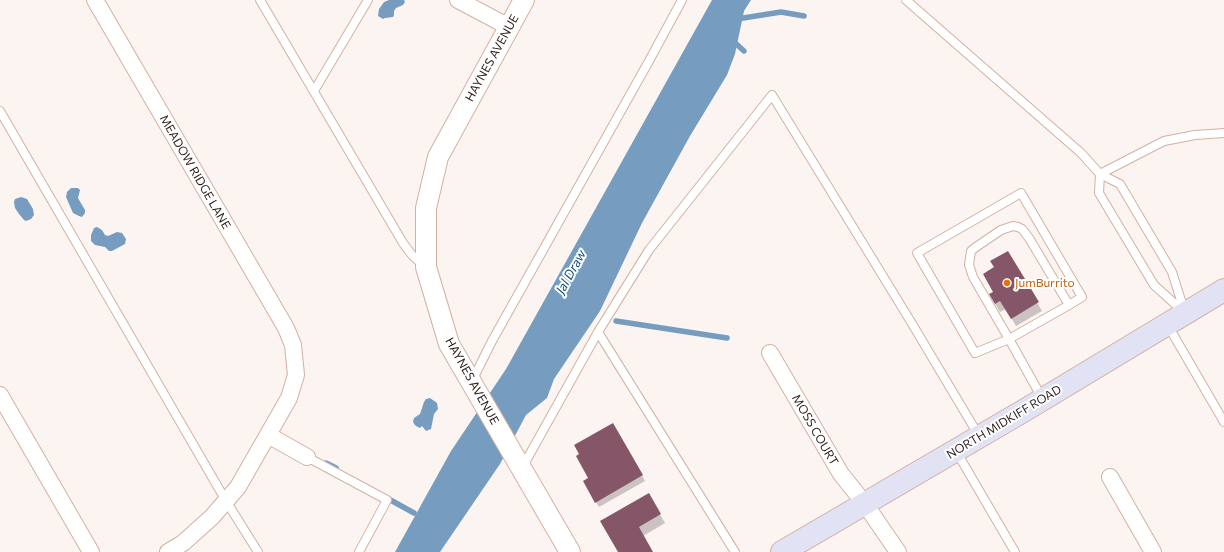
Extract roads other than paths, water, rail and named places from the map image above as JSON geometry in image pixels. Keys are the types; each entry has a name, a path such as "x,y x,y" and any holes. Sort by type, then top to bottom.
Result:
{"main road":[{"name":"NORTH MIDKIFF ROAD","path":"782,552 1224,290"}],"street":[{"name":"MEADOW RIDGE LANE","path":"95,0 286,328 292,345 296,375 289,398 238,487 212,517 183,543 168,552"},
{"path":"458,0 509,27"},
{"name":"HAYNES AVENUE","path":"524,0 438,157 426,208 426,267 449,344 570,552"},
{"name":"MOSS COURT","path":"770,352 841,474 865,504 898,552"},
{"path":"0,395 91,552"},
{"path":"268,435 307,457"},
{"path":"1110,477 1153,552"}],"lane":[{"path":"260,0 403,243 412,255 426,267"},
{"path":"314,91 368,0"},
{"path":"474,387 492,341 682,0"},
{"path":"906,0 1081,153 1100,174 1120,184 1172,272 1176,319"},
{"path":"518,462 649,250 772,95 979,436"},
{"path":"0,111 226,501 258,552"},
{"path":"1100,174 1164,141 1195,135 1224,133"},
{"path":"1100,174 1099,193 1176,319 1224,422"},
{"path":"1021,193 1082,297 1009,338 975,353 917,253 1021,193"},
{"path":"1043,398 973,277 969,265 971,251 976,246 1001,230 1013,226 1022,229 1029,238 1069,305"},
{"path":"598,332 735,552"},
{"path":"956,450 1015,552"},
{"path":"307,457 387,500 359,552"}],"water":[{"path":"389,0 404,0 405,2 403,5 396,8 393,17 383,19 378,16 379,9 384,2"},
{"name":"Jal Draw","path":"712,0 751,0 744,11 735,54 727,75 690,136 642,223 600,311 554,379 547,398 526,415 500,464 440,552 395,552 451,451 506,369"},
{"path":"71,188 78,188 80,190 78,198 85,210 82,217 73,213 66,197 67,192"},
{"path":"21,197 27,199 33,209 34,215 31,219 26,221 15,208 15,199"},
{"path":"97,227 108,236 117,232 122,233 126,239 125,244 112,251 109,251 105,247 95,245 91,241 91,235 94,228"},
{"path":"430,398 437,403 438,409 434,414 431,429 426,431 422,426 420,428 416,426 413,421 414,418 420,414 426,399"}],"waterway":[{"path":"737,19 781,12 804,16"},
{"path":"732,40 744,51"},
{"path":"616,321 727,338"},
{"path":"326,463 336,468"},
{"path":"385,497 414,513"}],"place":[{"name":"JumBurrito","path":"1007,283"}]}
